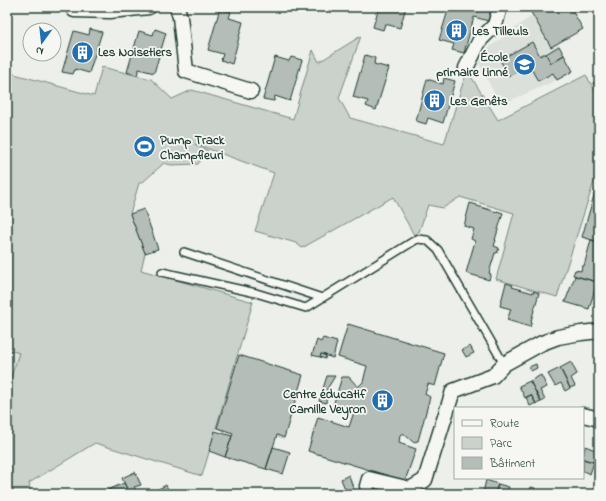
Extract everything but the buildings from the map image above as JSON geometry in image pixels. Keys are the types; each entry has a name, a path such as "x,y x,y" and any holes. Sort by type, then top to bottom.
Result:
{"street":[{"path":"74,10 110,11 149,7"},
{"path":"177,7 180,17 186,71 251,91"},
{"path":"466,68 480,40 495,25 500,7"},
{"path":"367,486 369,479 410,489 425,480 453,391 470,379 493,376 504,364 542,343 558,337 599,332"},
{"path":"584,416 599,419"}],"lane":[{"path":"162,272 256,293 306,308 417,239 427,240 438,250 504,364"},
{"path":"184,252 322,298"}],"shaded area":[{"name":"École primaire Linné","path":"533,15 551,47 558,43 573,71 557,80 500,105 476,57"},
{"path":"7,349 19,353 7,389"},
{"path":"335,486 338,494 316,494"}],"green space":[{"path":"361,36 339,98 350,118 444,144 467,70 498,120 586,75 599,98 599,166 557,297 496,279 514,213 460,197 443,208 428,205 419,232 414,235 393,197 302,248 296,243 255,231 274,173 195,144 208,151 198,164 171,165 164,163 143,182 139,183 130,214 145,253 141,270 253,302 202,476 95,443 29,483 31,494 7,494 7,389 19,353 7,349 7,72 94,96 102,67 151,79 172,99 192,90 293,119 313,50 319,62"}],"place":[{"name":"Les Tilleuls","path":"456,31"},
{"name":"Les Noisetiers","path":"82,52"},
{"name":"École primaire Linné","path":"524,64"},
{"name":"Les Genêts","path":"435,101"},
{"name":"Pump Track Champfleuri","path":"144,147"},
{"name":"Centre éducatif Camille Veyron","path":"382,401"}]}
